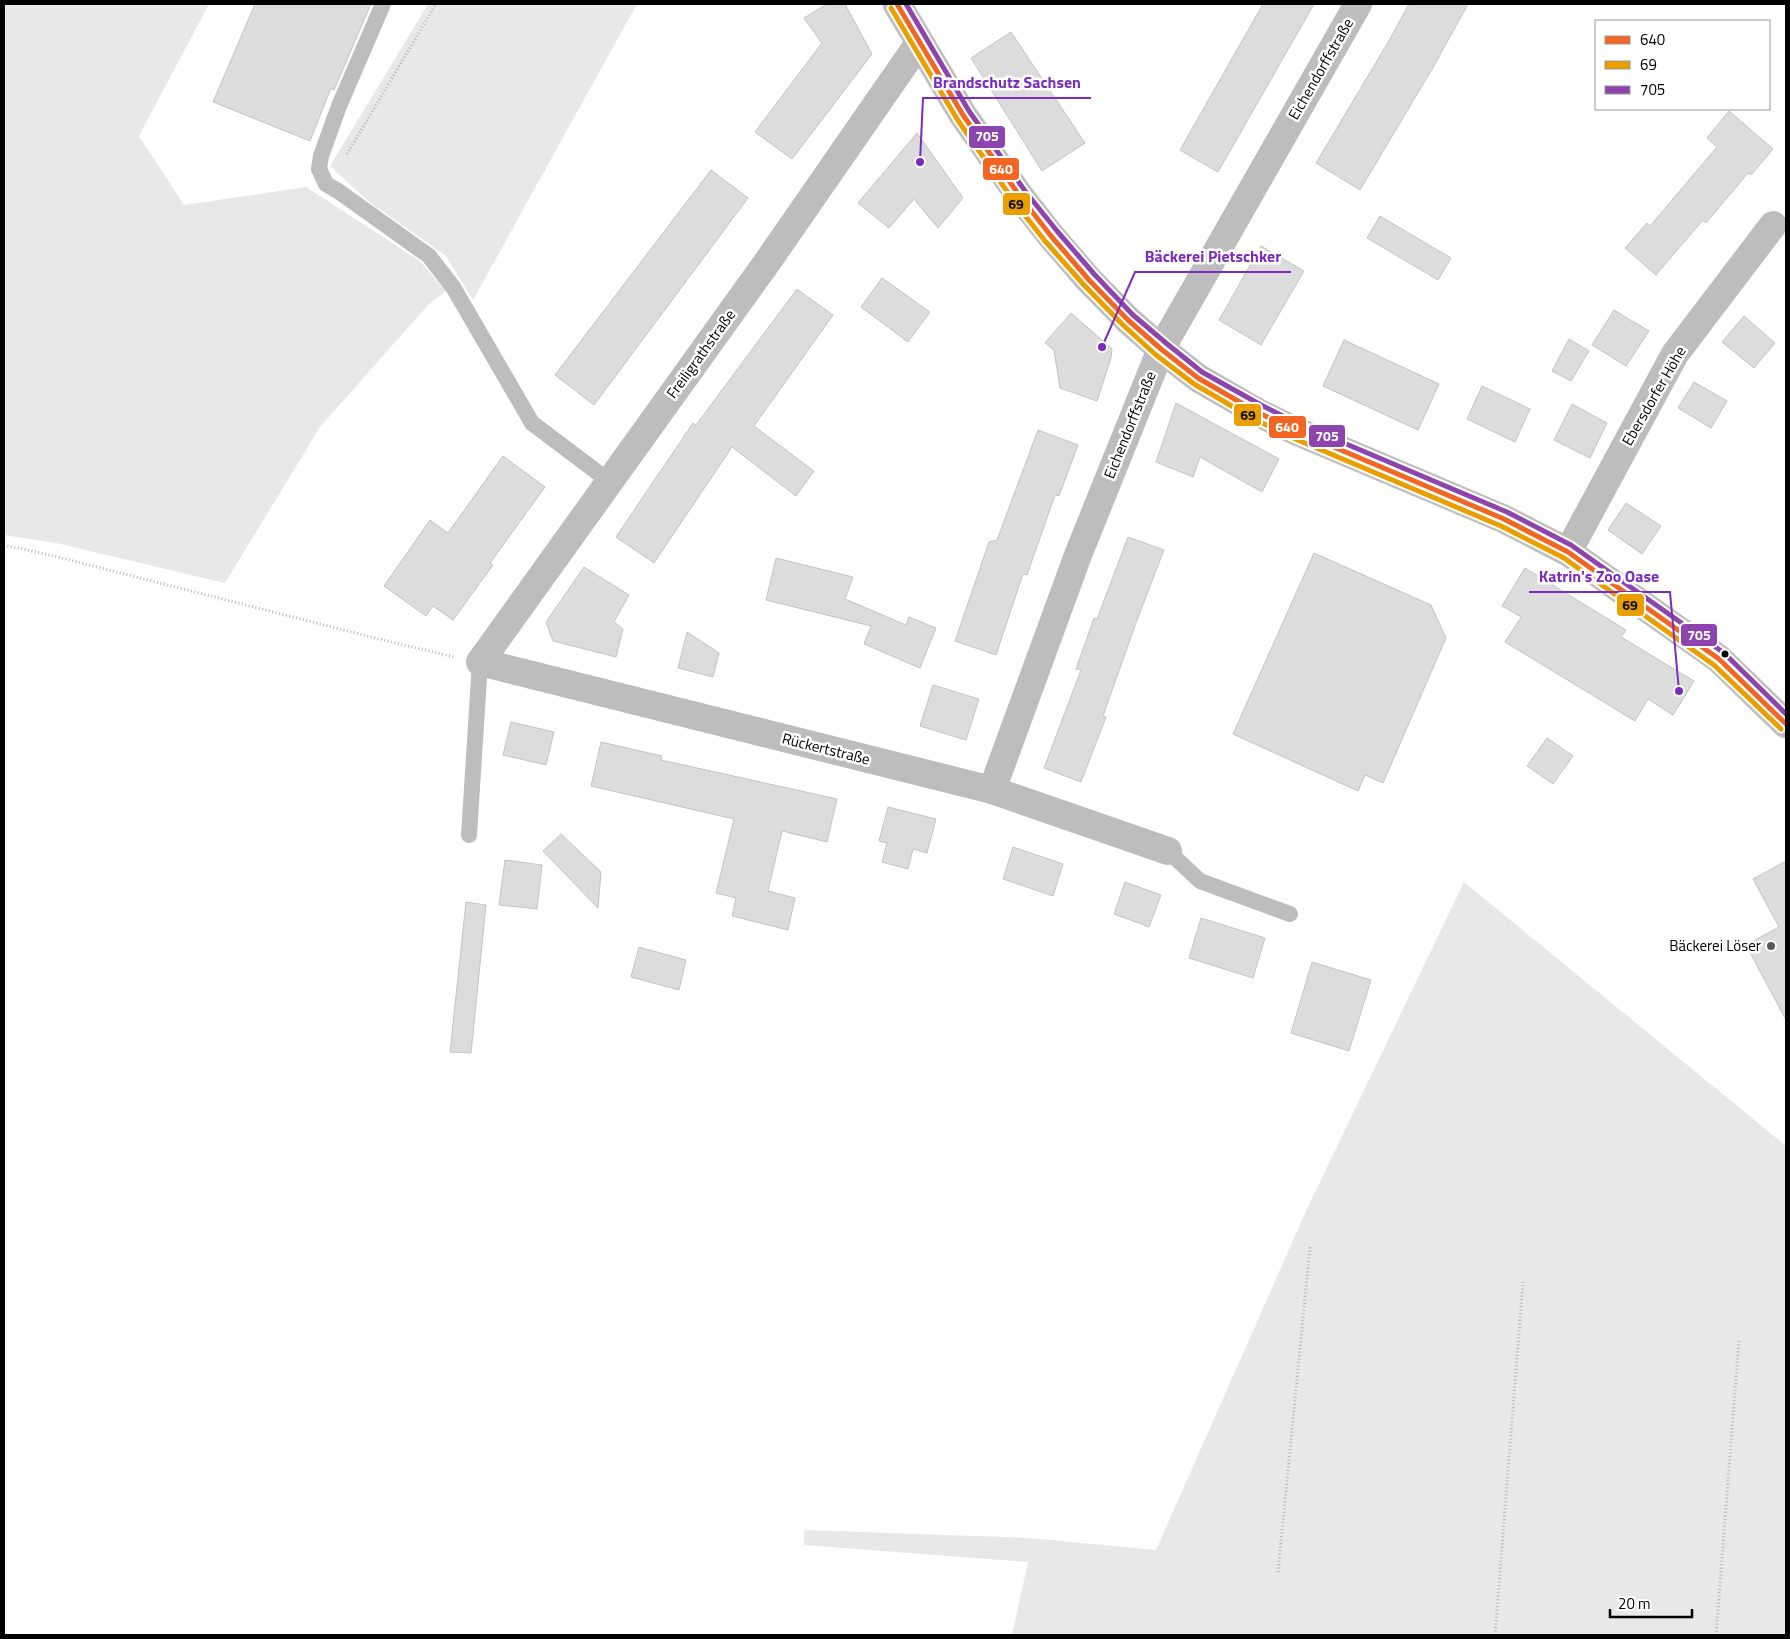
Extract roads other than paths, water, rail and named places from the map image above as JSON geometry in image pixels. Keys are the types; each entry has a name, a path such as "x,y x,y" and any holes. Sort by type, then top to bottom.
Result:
{"street":[{"path":"897,4 963,115 1019,195 1051,236 1128,320 1161,349 1198,378 1257,412 1328,445 1504,518 1568,552 1719,658 1786,724"},
{"name":"Eichendorffstraße","path":"992,790 1078,555 1161,349 1358,4"},
{"name":"Freiligrathstraße","path":"480,662 768,260 919,43"},
{"name":"Ebersdorfer Höhe","path":"1568,552 1675,354 1773,224"},
{"name":"Rückertstraße","path":"480,662 992,790 1168,851"}],"lane":[{"path":"383,4 339,106 321,156 319,169 326,184 429,256 453,287 532,423 610,481"},
{"path":"469,835 480,662"},
{"path":"1168,851 1200,881 1290,914"}],"place":[{"name":"Brandschutz Sachsen","path":"920,162"},
{"name":"Bäckerei Pietschker","path":"1102,347"},
{"name":"Katrin's Zoo Oase","path":"1679,691"},
{"name":"Bäckerei Löser","path":"1771,946"}]}
